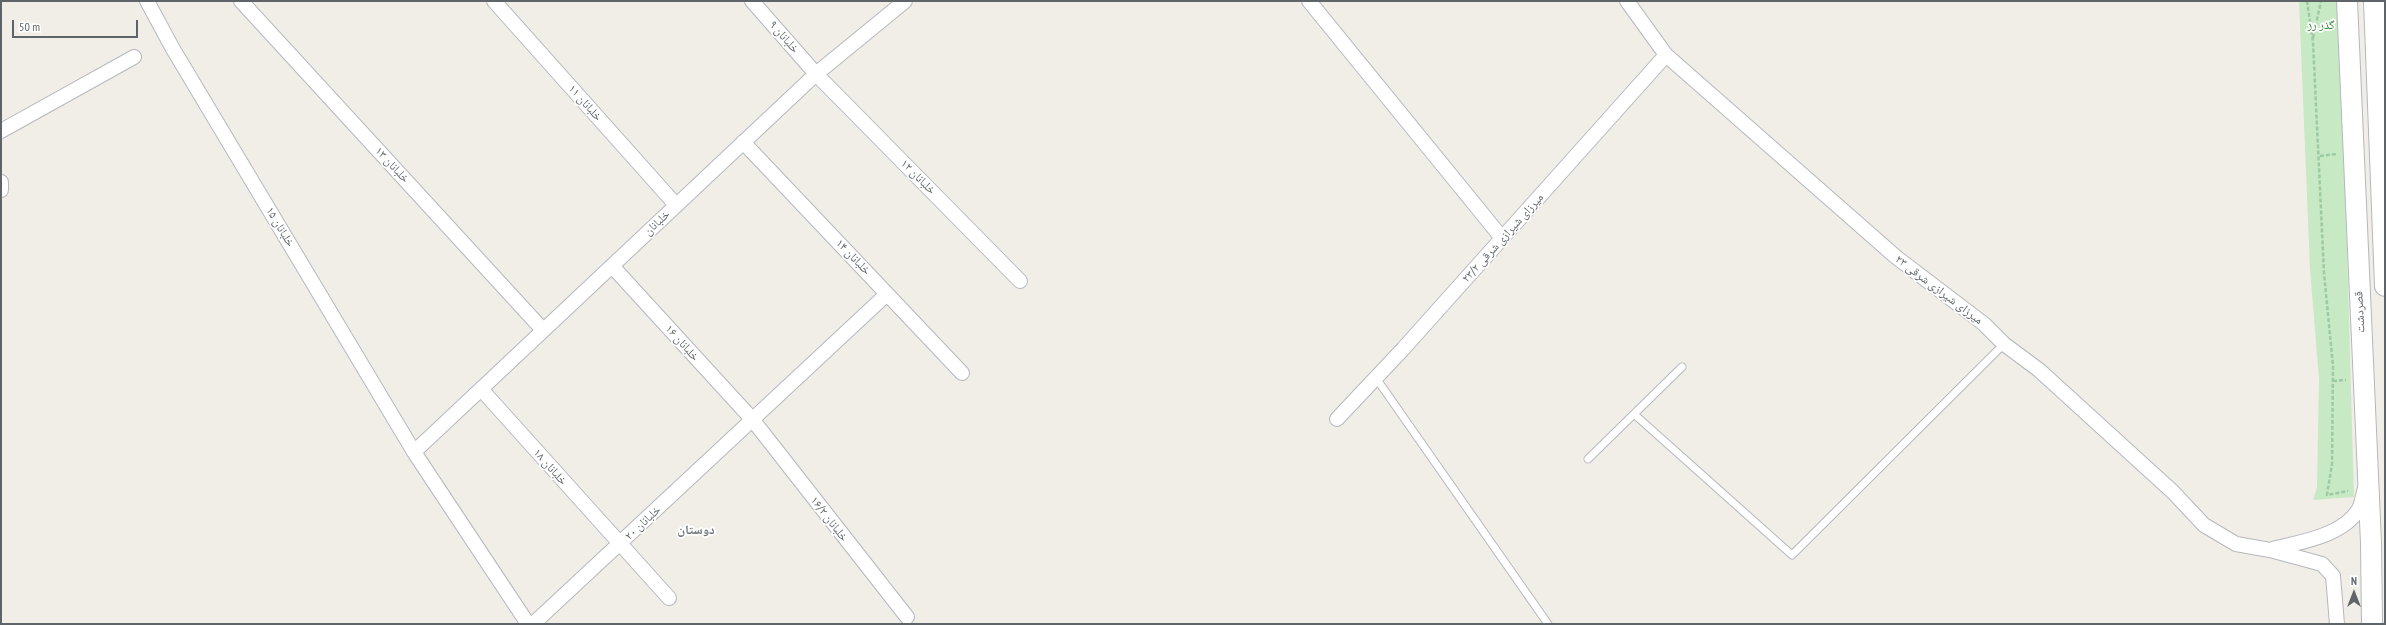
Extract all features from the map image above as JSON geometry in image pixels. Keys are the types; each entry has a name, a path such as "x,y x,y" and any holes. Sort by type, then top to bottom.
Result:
{"main road":[{"name":"قصردشت","path":"2347,1 2368,476 2372,624"},
{"path":"2374,1 2385,286"}],"street":[{"name":"۱۵ خلبانان","path":"147,1 173,49 414,452 528,624"},
{"name":"۱۳ خلبانان","path":"241,1 544,330"},
{"name":"۱۱ خلبانان","path":"494,1 676,205"},
{"name":"۹ خلبانان","path":"752,1 816,74"},
{"name":"خلبانان","path":"414,452 816,74 905,1"},
{"path":"1309,1 1502,238"},
{"name":"۲۳ میرزای شیرازی شرقی","path":"1627,1 1666,55 1896,257 1984,324 2004,344 2039,370 2173,492 2204,525 2236,544 2270,550 2322,564 2333,576 2337,624"},
{"name":"۲۳/۲ میرزای شیرازی شرقی","path":"1337,419 1376,378 1666,55"},
{"path":"1,131 134,57"},
{"name":"۱۲ خلبانان","path":"816,74 1020,281"},
{"name":"۱۴ خلبانان","path":"743,142 962,373"},
{"path":"1,182 1,190"},
{"name":"۱۶ خلبانان","path":"612,266 752,419"},
{"name":"۲۰ خلبانان","path":"533,624 620,545 752,419 887,294"},
{"name":"۱۸ خلبانان","path":"481,389 669,598"},
{"name":"۱۶/۲ خلبانان","path":"752,419 907,617"},
{"path":"2270,550 2317,538 2343,525 2358,509 2368,476"}],"lane":[{"path":"1634,414 1792,555 2004,344"},
{"path":"1588,459 1682,366"},
{"path":"1376,378 1548,624"}],"path":[{"path":"2306,1 2313,41 2320,156 2324,273 2332,381 2332,464 2327,495 2349,491 2349,483"},
{"path":"2313,41 2321,1"},
{"path":"2320,156 2340,153 2340,159"},
{"path":"2346,372 2346,388"},
{"path":"2332,381 2346,380"}],"green space":[{"name":"گذر رز","path":"2299,1 2340,1 2354,497 2313,500 2317,488 2319,379 2310,269"}],"district":[{"name":"دوستان","path":"696,530"}]}
